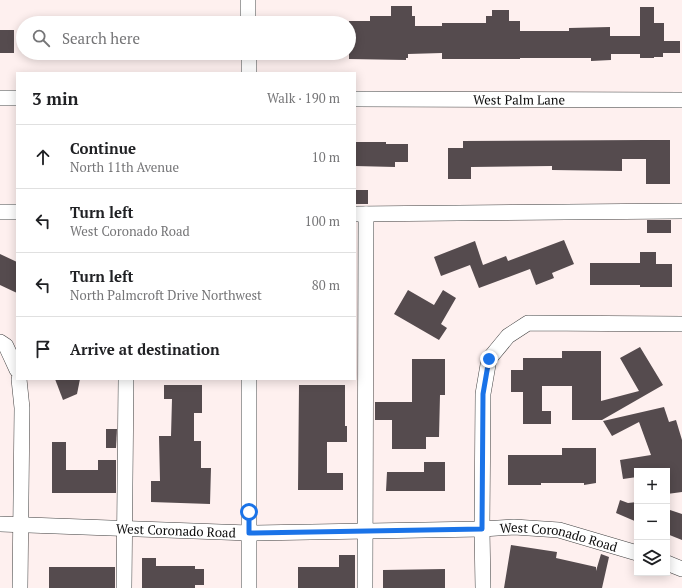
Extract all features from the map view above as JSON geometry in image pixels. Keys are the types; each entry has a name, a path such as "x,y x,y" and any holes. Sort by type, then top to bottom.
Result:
{"street":[{"path":"248,0 248,16"},
{"path":"248,60 249,72"},
{"path":"0,98 16,98"},
{"name":"West Palm Lane","path":"356,99 682,100"},
{"path":"365,588 361,214 682,211"},
{"path":"0,212 16,212"},
{"path":"484,588 482,529 483,394 489,359 508,336 528,323 682,324"},
{"path":"0,342 6,346 16,368"},
{"path":"19,380 22,408 20,588"},
{"path":"124,588 126,380"},
{"path":"249,380 249,588"},
{"name":"West Coronado Road","path":"0,524 249,533 482,529 514,527 559,530 634,552"},
{"path":"670,564 682,569"}],"building":[{"path":"391,6 412,6 412,16 415,16 415,26 442,26 442,23 486,23 486,16 492,16 492,10 509,10 509,21 520,21 520,31 569,31 569,28 610,27 610,36 640,36 640,7 654,7 654,23 664,23 664,41 680,41 680,53 663,53 663,57 654,58 640,58 640,54 611,54 611,60 591,61 591,58 442,59 442,53 408,54 408,58 406,58 406,60 356,59 356,21 370,21 370,16 391,16"},
{"path":"0,30 14,30 14,53 0,53"},
{"path":"670,140 670,184 646,184 646,159 622,159 622,171 552,170 552,166 471,167 471,179 448,179 448,148 463,148 463,141"},
{"path":"356,142 408,144 408,162 395,162 395,167 356,166"},
{"path":"356,190 368,190 368,204 356,204"},
{"path":"647,220 671,220 671,233 647,233"},
{"path":"564,240 574,264 552,273 554,278 536,285 530,269 479,288 470,265 441,276 434,257 475,241 483,265 506,256 508,261"},
{"path":"640,252 656,252 656,264 672,264 672,287 640,287 640,285 590,285 590,263 640,263"},
{"path":"0,254 16,262 16,293 0,285"},
{"path":"408,290 434,305 443,290 456,298 441,324 447,328 439,340 394,314"},
{"path":"640,347 663,385 602,420 572,420 572,386 542,386 542,411 551,411 551,424 523,424 523,392 511,392 511,370 523,370 523,358 562,358 562,351 601,351 601,401 639,391 620,358"},
{"path":"412,359 445,359 445,395 440,395 439,437 426,437 426,449 392,449 392,420 375,420 375,402 412,402"},
{"path":"55,380 80,380 77,394 63,400"},
{"path":"164,385 202,385 202,413 194,413 194,441 201,441 201,468 211,468 210,504 151,502 151,481 160,481 159,436 171,436 172,399 164,399"},
{"path":"299,385 345,385 345,426 347,426 347,442 327,442 327,473 343,473 343,490 298,490"},
{"path":"664,407 669,422 676,420 682,440 682,492 670,494 670,468 634,468 634,477 623,479 620,460 651,455 639,422 612,436 603,421"},
{"path":"106,429 117,429 116,448 106,448"},
{"path":"52,442 66,442 66,470 98,470 98,460 116,460 116,493 52,493"},
{"path":"562,448 596,448 596,483 584,485 584,483 541,483 541,485 508,485 508,455 562,455"},
{"path":"424,462 445,462 445,491 386,491 387,472 424,472"},
{"path":"620,500 628,503 634,502 634,521 616,513"},
{"path":"670,510 682,514 682,540 670,535"},
{"path":"511,545 557,552 556,558 596,567 596,571 601,554 609,557 602,588 504,588"},
{"path":"339,555 355,555 355,588 298,588 298,567 339,567"},
{"path":"142,558 156,558 156,566 195,566 195,569 204,569 204,585 195,585 195,588 142,588"},
{"path":"49,567 115,567 115,588 49,588"},
{"path":"445,569 445,588 383,588 383,570"}],"route":[{"path":"249,512 249,533 482,529 483,394 489,359"}]}
